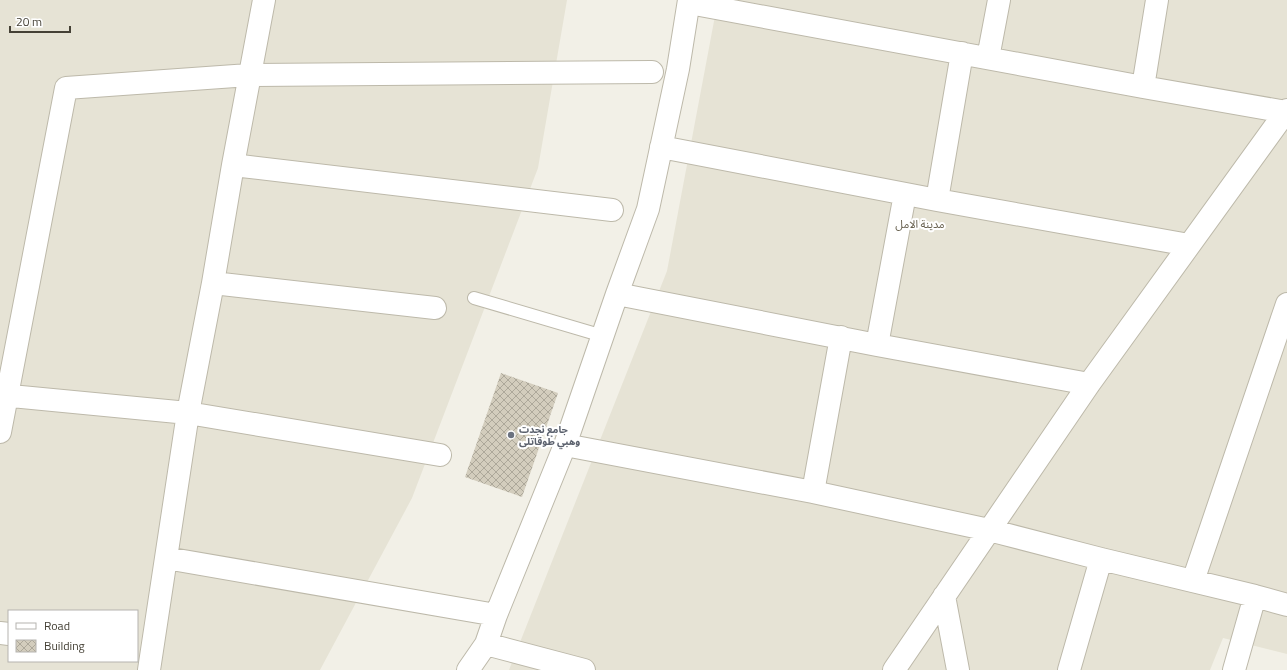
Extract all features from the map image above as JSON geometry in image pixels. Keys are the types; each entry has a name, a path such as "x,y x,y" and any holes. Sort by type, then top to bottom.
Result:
{"street":[{"path":"149,670 145,648 166,558 188,412 264,0"},
{"path":"988,58 999,0"},
{"path":"1144,87 1157,0"},
{"path":"468,670 486,644 496,615 566,445 616,294 648,209 678,69 689,2 1144,87 1287,111 1089,384 894,670"},
{"path":"937,200 962,53"},
{"path":"0,432 3,395 66,88 249,75 652,72"},
{"path":"661,147 937,200 1189,245"},
{"path":"233,165 612,210"},
{"path":"877,345 905,194"},
{"path":"213,283 435,308"},
{"path":"616,294 877,345 1089,384"},
{"path":"1193,581 1287,304"},
{"path":"813,492 841,337"},
{"path":"3,395 188,412 440,455"},
{"path":"566,445 813,492 989,530 1287,605"},
{"path":"166,558 496,615"},
{"path":"1069,670 1101,559"},
{"path":"944,596 958,670"},
{"path":"1234,670 1255,596"},
{"path":"486,644 584,670"}],"lane":[{"path":"474,298 603,336"}],"shaded area":[{"path":"0,0 567,0 538,168 412,498 320,670 0,670"},
{"path":"718,0 1287,0 1287,654 1223,638 1210,670 509,670 667,271"}],"building":[{"name":"جامع نجدت وهبي طوقاتلى","path":"501,373 558,393 522,497 465,477"}],"place":[{"name":"جامع نجدت وهبي طوقاتلى","path":"511,435"}],"district":[{"name":"مدينة الامل","path":"920,224"}]}
